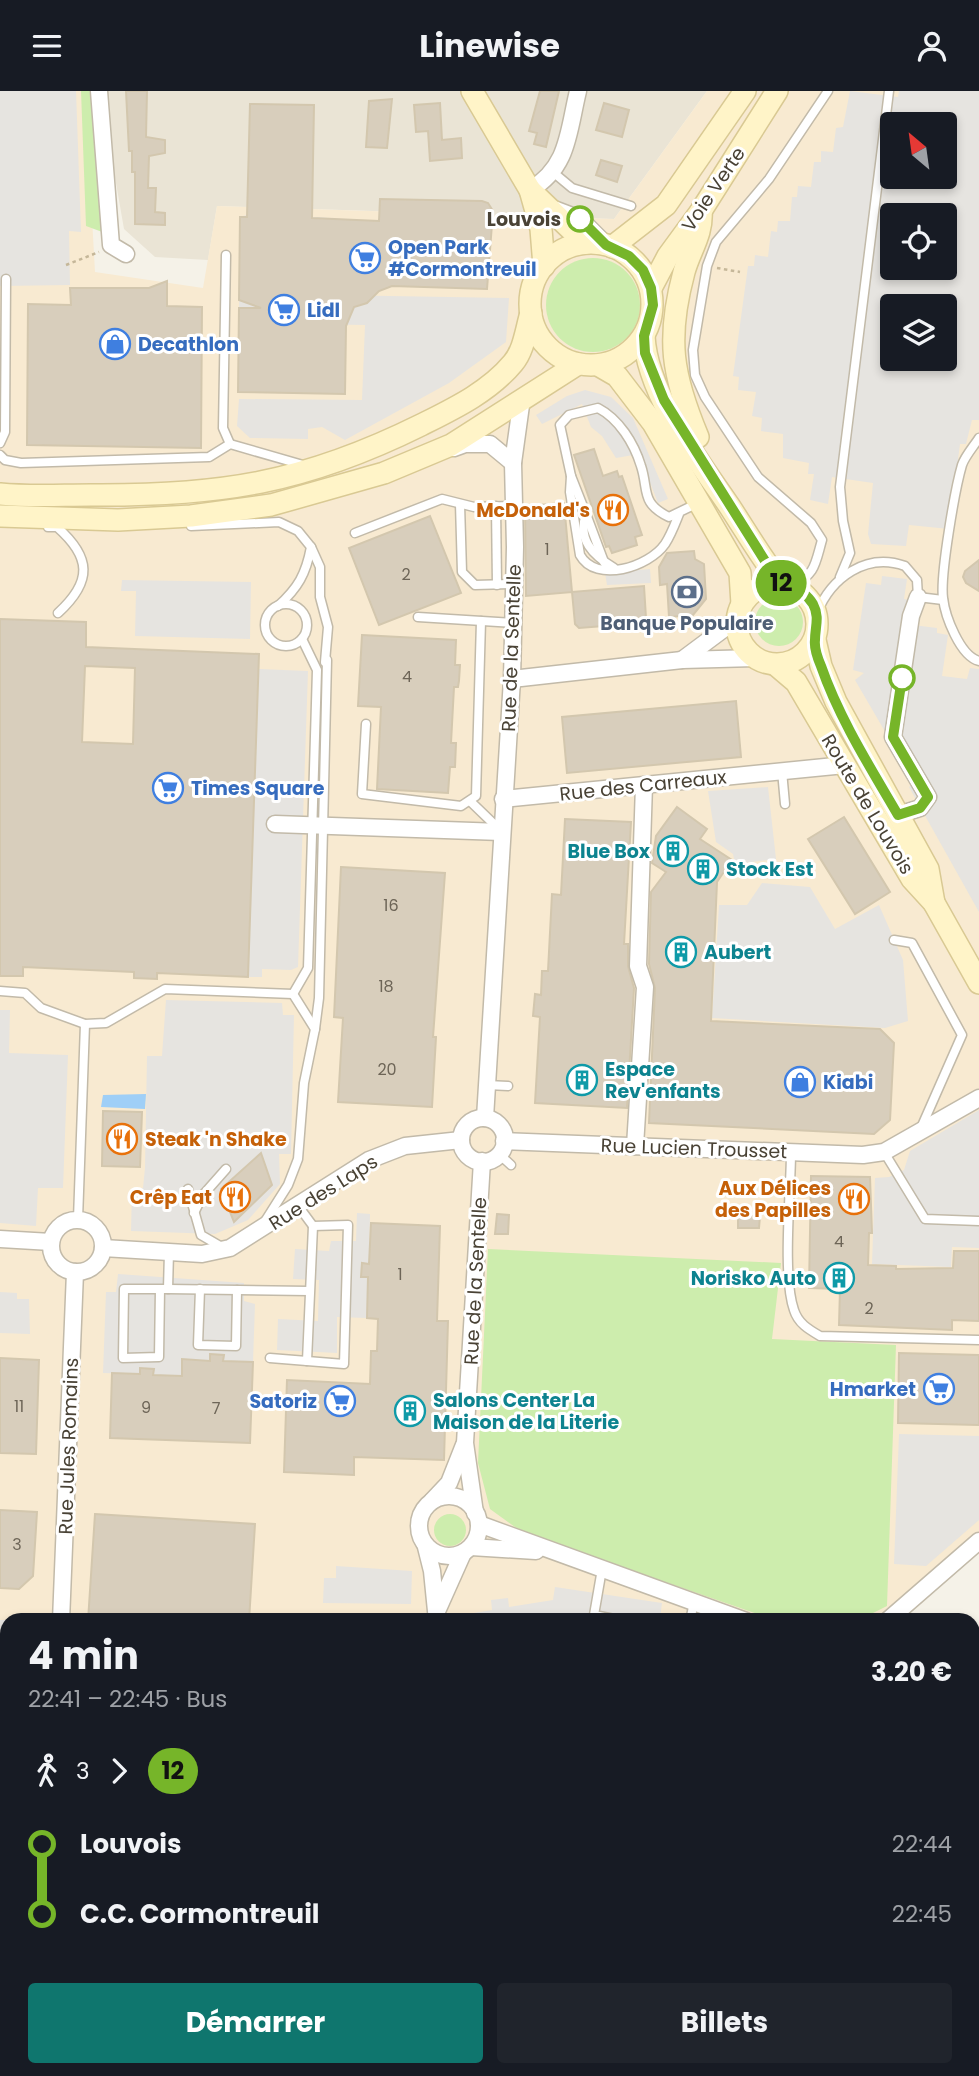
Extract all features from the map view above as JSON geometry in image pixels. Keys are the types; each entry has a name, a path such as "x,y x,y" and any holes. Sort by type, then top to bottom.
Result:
{"main road":[{"path":"472,91 530,190 541,229 544,266"},
{"name":"Voie Verte","path":"601,245 666,205 745,91"},
{"name":"Voie Verte","path":"651,288 668,256 701,211 777,91"},
{"path":"0,516 118,520 191,516 271,505 384,473 451,445 522,398 588,365 624,355 644,336 651,320 651,288 643,270 629,256 601,245 530,190"},
{"path":"696,456 700,444 684,405 673,363 672,335 685,269 703,227 701,211"},
{"path":"0,494 196,493 256,485 323,468 378,447 432,420 492,384 514,362 531,313 535,280 544,266 555,254 601,245"},
{"path":"531,313 536,331 546,346 561,358 617,376 630,391 701,502 740,573 740,641 755,658 776,664 799,659 815,640 817,613 807,596 787,585 696,456 664,400 645,353 644,336"},
{"path":"739,611 759,588 787,585"},
{"name":"Route de Louvois","path":"815,640 821,666 836,702 928,869 934,903"},
{"name":"Route de Louvois","path":"776,664 796,682 912,879 934,903 979,983"}],"street":[{"path":"99,91 111,245 126,254"},
{"path":"530,190 554,173 562,155 578,91"},
{"name":"Rue de la Sentelle","path":"485,1118 512,679 513,464 522,398"},
{"path":"384,473 465,444 490,444 513,464"},
{"path":"898,815 920,808 928,797 893,737 911,616 918,597"},
{"path":"682,660 739,611"},
{"path":"512,679 682,660 755,658"},
{"name":"Rue des Carreaux","path":"503,799 845,765"},
{"path":"635,1146 645,987 638,965 644,785"},
{"path":"275,824 501,832"},
{"name":"Rue Lucien Trousset","path":"505,1153 635,1146 863,1155 884,1152 979,1098"},
{"path":"485,1118 498,1124 505,1153 482,1161 465,1152 461,1140 467,1124 485,1118"},
{"name":"Rue des Laps","path":"103,1248 202,1254 230,1248 299,1207 369,1160 405,1146 461,1140"},
{"name":"Rue de la Sentelle","path":"477,1518 465,1443 482,1161"},
{"path":"78,1219 92,1224 101,1234 103,1248 99,1261 89,1270 75,1272 52,1256 51,1242 56,1230 66,1222 78,1219"},
{"path":"0,1239 51,1242"},
{"name":"Rue Jules Romains","path":"61,1613 75,1272"},
{"name":"Rue de la Sentelle","path":"430,1503 449,1483 465,1443"},
{"path":"437,1613 426,1547 418,1525 430,1503 446,1496 463,1500 477,1518 560,1553 724,1613"},
{"path":"438,1613 467,1550 477,1518"},
{"path":"896,1613 979,1541"},
{"path":"426,1547 443,1556 467,1550 560,1553"}],"lane":[{"path":"787,585 808,578 814,570 822,540 811,523 758,477 705,397 695,375 693,350 707,266 716,242 769,179 828,91"},
{"path":"817,613 825,593 840,576 850,553 843,521 840,487 889,91"},
{"path":"554,173 572,188 631,206"},
{"path":"226,255 223,428 230,444 280,461 323,468"},
{"path":"0,443 5,432 6,279"},
{"path":"617,569 604,562 571,476 560,425 569,415 598,408 611,415 628,438 642,467 645,494 652,505 668,517 701,502"},
{"path":"979,438 962,463 943,578 943,600 965,651 979,661"},
{"path":"0,455 5,460 21,463 152,461 209,457 230,444"},
{"path":"571,476 570,492 580,555 585,563 595,568 617,569 641,564 665,544 679,514"},
{"path":"355,533 442,499 474,507 514,506"},
{"path":"460,504 462,572 475,585 514,584"},
{"path":"496,506 497,585"},
{"path":"118,520 162,526 279,522 298,531 311,547 320,567 320,597 328,627 318,826 308,968 293,994"},
{"path":"0,525 57,527 79,550 84,571 80,590 58,613"},
{"path":"302,639 283,646 271,641 265,622 297,588 306,571 311,547"},
{"path":"840,576 876,562 896,563 912,572 917,580 918,597 943,600"},
{"path":"260,1230 288,1185 298,1159 304,1083 319,998 317,670 302,639 307,626 303,613 292,605 278,606"},
{"path":"418,617 513,623"},
{"path":"366,725 362,794 461,806 471,802 476,796 481,621"},
{"path":"317,670 327,660"},
{"path":"782,771 785,804"},
{"path":"471,802 501,832"},
{"path":"894,940 912,943 962,1035 919,1132"},
{"path":"0,991 25,993 41,1008 85,1024 106,1023 165,989 293,994"},
{"path":"293,994 315,1030"},
{"path":"78,1219 85,1024"},
{"path":"487,1085 508,1086"},
{"path":"791,1152 789,1283 794,1311 804,1327 820,1336 979,1340"},
{"path":"884,1152 925,1219 979,1221"},
{"path":"193,1216 203,1195 226,1169"},
{"path":"188,1189 193,1216 201,1235 218,1246 230,1248"},
{"path":"299,1207 313,1226 307,1361"},
{"path":"271,1358 344,1364 348,1225 313,1226"},
{"path":"169,1252 164,1289 159,1357 123,1358 124,1289 164,1289 200,1289 309,1291"},
{"path":"200,1289 198,1345 236,1346 237,1290"},
{"path":"594,1613 602,1569"},
{"path":"692,1613 694,1602"}],"path":[{"path":"66,265 93,255"},
{"path":"707,266 740,272"}],"shaded area":[{"path":"0,91 85,91 95,272 203,288 217,206 614,219 707,91 979,91 979,1541 895,1613 0,1613"},
{"path":"0,91 76,91 81,232 69,231 70,285 0,286"},
{"path":"100,91 707,91 614,219 312,209 250,104 247,207 217,206 208,260 155,257 124,229"},
{"path":"850,91 898,97 899,91 979,91 979,420 972,420 966,444 960,444 949,529 909,525 906,546 871,544 868,534 873,483 832,477 828,504 810,500 814,474 808,474 809,463 783,458 783,434 761,431 762,418 752,416 756,392 738,390 739,377 733,376 748,266 754,266 755,255 768,257 771,231 777,232 778,221 790,221 792,197 797,197 798,186 811,187 814,162 821,162 821,151 833,152 836,128 843,127"},
{"path":"250,104 314,105 312,217 330,218 329,295 509,298 506,342 449,383 345,440 322,427 308,429 308,439 250,438 237,426 239,399 362,400 365,325 239,323 240,217 247,215"},
{"path":"585,390 611,397 633,418 668,499 658,503 639,454 616,458 602,436 591,427 582,404 542,424 536,415 567,396"},
{"path":"650,569 651,583 607,585 605,573"},
{"path":"882,576 907,579 904,599 909,600 905,624 937,628 937,633 948,635 942,676 967,679 970,668 979,669 979,912 909,787 915,783 855,680 864,673 853,670 866,583 881,585"},
{"path":"122,580 251,582 250,639 135,636 136,591 121,591"},
{"path":"259,669 308,671 298,967 291,970 262,969 262,977 248,977"},
{"path":"768,787 776,859 735,864 733,854 716,842 708,791"},
{"path":"762,883 810,887 835,929 879,905 903,960 908,1021 885,1028 712,1018 719,905 747,905"},
{"path":"166,1000 282,1003 283,1015 294,1015 291,1154 279,1154 280,1184 248,1220 215,1234 131,1231 132,1188 143,1188 145,1168 147,1056 162,1056"},
{"path":"0,1010 10,1010 9,1053 68,1055 63,1188 38,1188 36,1226 0,1223"},
{"path":"979,1110 979,1248 952,1247 951,1267 872,1264 875,1178 889,1177 904,1170 910,1151"},
{"path":"357,1213 370,1214 369,1264 362,1264 362,1277 368,1277 367,1318 337,1317 337,1353 277,1350 278,1319 318,1321 319,1280 293,1279 295,1249 329,1251 331,1241 356,1241"},
{"path":"118,1274 244,1283 244,1301 255,1304 253,1362 223,1361 223,1355 211,1354 210,1361 182,1360 182,1376 153,1375 153,1369 140,1368 140,1374 103,1373 106,1292 116,1292"},
{"path":"0,1292 17,1293 17,1299 29,1299 30,1334 0,1333"},
{"path":"899,1434 979,1436 979,1520 926,1566 894,1564"},
{"path":"336,1566 412,1571 411,1604 323,1603 324,1578 336,1578"},
{"path":"555,1587 662,1603 661,1613 474,1613 492,1610 491,1600 508,1598 509,1607 553,1600"}],"green space":[{"path":"81,91 94,91 105,233 86,226"},
{"path":"593,258 611,262 626,272 636,287 640,305 636,323 626,338 611,348 593,352 575,348 560,338 550,323 546,305 550,287 560,272 575,262"},
{"path":"779,598 796,605 803,622 796,639 779,646 762,639 755,622 762,605"},
{"path":"488,1249 781,1263 772,1339 896,1345 887,1606 873,1613 755,1613 541,1539 515,1527 490,1509 478,1463"},
{"path":"450,1514 462,1518 466,1530 462,1542 450,1546 438,1542 434,1530 438,1518"}],"water":[{"path":"146,1094 145,1109 101,1107 103,1095"}],"building":[{"path":"126,91 147,91 146,137 165,140 165,153 149,156 148,188 156,188 155,212 165,213 165,225 135,224 135,172 132,172 132,151 129,151"},
{"path":"540,91 559,91 546,147 534,144 537,133 529,131"},
{"path":"392,99 387,148 366,147 369,101"},
{"path":"440,103 442,140 461,138 462,158 430,161 428,131 416,132 414,105"},
{"path":"604,103 629,110 622,137 596,130"},
{"name":"Open Park #Cormontreuil","path":"250,104 314,105 312,218 379,221 380,199 482,201 488,203 493,211 487,289 392,286 379,291 367,303 354,307 346,326 345,394 238,392 239,308 261,308 239,300 240,217 247,217"},
{"path":"601,160 622,166 617,182 596,175"},
{"name":"Decathlon","path":"167,281 167,306 202,307 201,448 27,445 28,304 71,305 70,288 149,288"},
{"name":"McDonald's","path":"594,449 603,476 617,471 619,477 622,476 642,535 635,537 637,545 612,553 609,546 606,547 574,455"},
{"path":"564,503 572,592 526,596 525,506"},
{"path":"430,516 461,593 379,625 349,548"},
{"path":"694,551 695,559 704,564 706,599 693,615 669,617 667,584 660,585 659,567 667,553"},
{"path":"979,560 979,591 966,583 963,577 965,571"},
{"path":"644,586 646,618 642,623 579,628 575,624 572,592"},
{"path":"0,619 86,622 86,647 259,654 248,977 157,973 157,979 134,978 134,972 23,967 23,976 0,976","holes":["85,666 135,668 133,744 82,742"]},
{"path":"362,635 456,640 455,665 460,665 458,687 454,687 451,743 456,743 455,767 450,767 448,793 377,789 381,707 358,706"},
{"path":"736,701 741,757 567,773 562,717"},
{"path":"677,807 707,829 700,839 732,860 717,882 711,1021 880,1029 894,1043 890,1120 874,1134 649,1123 655,988 649,964 651,892 666,872 652,863 656,836"},
{"path":"844,817 890,892 855,914 808,839"},
{"path":"565,819 631,822 624,944 628,944 628,966 634,988 627,1108 535,1103 540,1017 533,1016 535,994 541,995 542,971 548,971 552,894 561,895"},
{"path":"341,867 445,873 433,1037 436,1037 432,1107 338,1102 343,1018 334,1017"},
{"name":"Steak 'n Shake","path":"103,1111 142,1112 140,1167 102,1166"},
{"path":"261,1153 272,1185 234,1222 221,1189"},
{"path":"811,1176 870,1177 872,1233 869,1233 868,1265 896,1266 896,1269 953,1268 954,1251 979,1251 979,1321 952,1320 952,1330 839,1325 840,1289 809,1288"},
{"path":"497,1214 509,1215 508,1234 495,1234"},
{"path":"738,1216 760,1216 759,1228 738,1228"},
{"path":"371,1223 440,1226 437,1321 448,1321 444,1460 354,1457 354,1475 284,1472 287,1380 370,1384 371,1351 377,1351 378,1319 367,1318 368,1277 361,1277 362,1263 369,1264"},
{"name":"Hmarket","path":"899,1353 979,1355 979,1425 898,1423"},
{"path":"210,1354 224,1355 223,1361 253,1362 250,1443 110,1438 112,1373 140,1374 140,1368 154,1369 153,1375 182,1376 182,1359 210,1361"},
{"path":"0,1358 39,1360 36,1454 0,1453"},
{"path":"0,1510 37,1512 33,1576 19,1589 0,1588"},
{"path":"95,1514 255,1524 249,1613 89,1613"}],"bus line":[{"name":"12","path":"580,219 606,245 629,256 643,270 651,288 653,305 651,320 644,336 645,353 664,400 696,456 772,572 781,583 800,590 813,604 818,627 816,651 821,666 836,702 898,815 920,808 926,804 928,797 893,737 902,678"}],"place":[{"name":"Louvois","path":"580,219"},
{"name":"Open Park #Cormontreuil","path":"365,258"},
{"name":"Lidl","path":"284,310"},
{"name":"Decathlon","path":"115,344"},
{"name":"McDonald's","path":"613,510"},
{"name":"Banque Populaire","path":"687,592"},
{"name":"Times Square","path":"168,788"},
{"name":"Blue Box","path":"673,851"},
{"name":"Stock Est","path":"703,869"},
{"name":"Aubert","path":"681,952"},
{"name":"Espace Rev'enfants","path":"582,1080"},
{"name":"Kiabi","path":"800,1082"},
{"name":"Steak 'n Shake","path":"122,1139"},
{"name":"Crêp Eat","path":"235,1197"},
{"name":"Aux Délices des Papilles","path":"854,1199"},
{"name":"Norisko Auto","path":"839,1278"},
{"name":"Hmarket","path":"939,1389"},
{"name":"Satoriz","path":"340,1401"},
{"name":"Salons Center La Maison de la Literie","path":"410,1411"}]}
